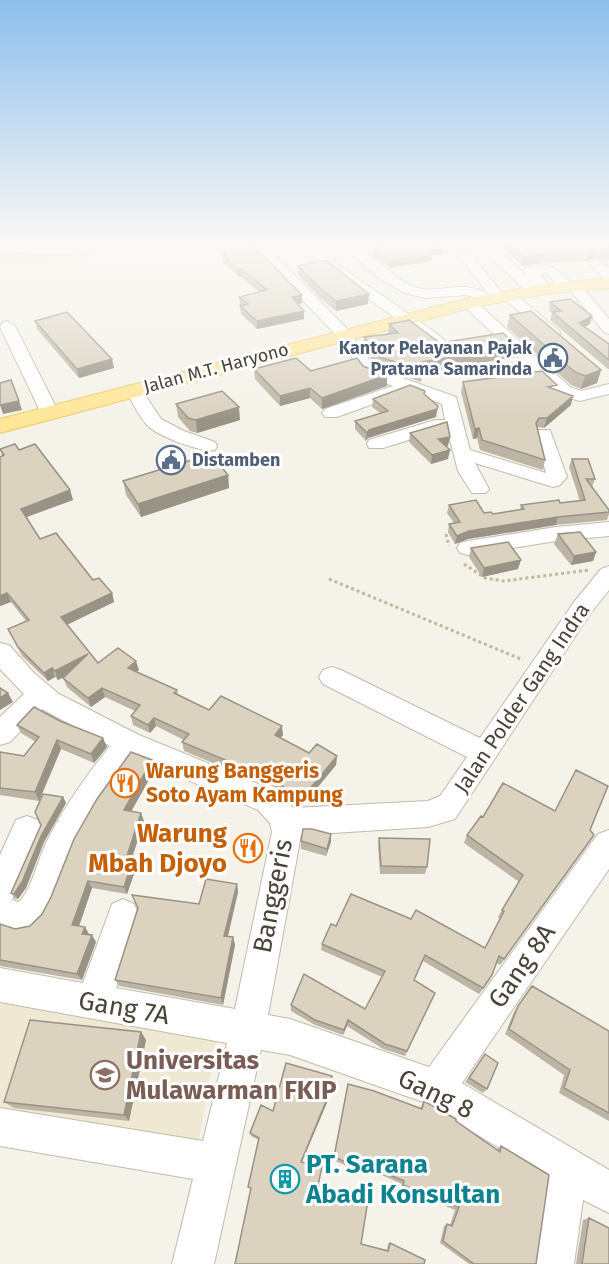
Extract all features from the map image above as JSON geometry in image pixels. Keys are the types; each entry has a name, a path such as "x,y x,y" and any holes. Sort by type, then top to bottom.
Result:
{"main road":[{"name":"Jalan M.T. Haryono","path":"0,426 49,411 344,334 478,302"}],"street":[{"path":"313,302 344,334 369,371 444,398 452,406 461,453 479,489"},
{"path":"382,302 409,318 446,348"},
{"path":"491,302 495,327 568,393 587,395 609,388"},
{"path":"498,302 536,318 569,347"},
{"path":"588,302 609,329"},
{"path":"495,327 536,318"},
{"path":"7,326 49,411"},
{"path":"331,413 408,386"},
{"path":"133,390 155,423 178,435 208,446"},
{"path":"376,444 446,422 452,406"},
{"path":"461,453 553,481 556,477 544,434"},
{"path":"459,553 556,534 609,529"},
{"name":"Jalan Polder Gang Indra","path":"286,822 439,812 450,804 582,608 604,571"},
{"name":"Banggeris","path":"0,653 41,694 129,743 268,801 282,814 286,822 287,832 248,1030 193,1264"},
{"path":"332,677 485,753"},
{"path":"0,734 41,694"},
{"path":"0,914 23,919 32,913 75,816 105,772 129,743"},
{"path":"0,890 27,830"},
{"name":"Gang 8A","path":"436,1088 609,844"},
{"path":"94,1002 123,915"},
{"name":"Gang 7A","path":"0,985 248,1030"},
{"name":"Gang 8","path":"248,1030 290,1037 436,1088 609,1193"},
{"path":"0,1126 216,1163"},
{"path":"553,1264 567,1167"}],"path":[{"path":"446,534 478,576 502,582 546,574 604,571"},
{"path":"328,579 542,668"}],"shaded area":[{"name":"Universitas Mulawarman FKIP","path":"0,998 217,1035 198,1145 0,1116"}],"building":[{"path":"245,302 296,302 304,311 257,321 240,306 248,304"},
{"path":"550,302 574,302 592,316 579,323 609,344 609,360 552,312 561,311"},
{"path":"531,311 601,370 585,376 575,372 510,315"},
{"path":"67,312 112,359 77,369 35,321"},
{"path":"409,320 440,343 503,333 517,346 421,362 422,371 377,356 364,337 398,333 389,324"},
{"path":"296,358 311,371 357,358 363,366 387,375 322,398 310,388 280,396 254,369"},
{"path":"542,371 557,385 548,387 573,396 547,418 539,418 536,423 545,460 482,440 479,428 475,429 463,382"},
{"path":"11,380 19,401 0,405 0,383"},
{"path":"410,385 425,391 424,394 438,406 437,409 369,430 367,433 355,421 388,411 373,399"},
{"path":"222,391 239,407 196,420 188,418 176,404"},
{"path":"447,422 450,437 438,439 450,450 432,455 410,433"},
{"path":"15,444 19,450 35,444 70,490 21,509 40,539 56,533 93,580 99,578 112,593 61,617 98,663 118,648 136,661 128,668 177,690 174,693 209,710 221,696 282,726 275,735 309,753 317,744 337,756 303,797 294,798 279,782 251,766 249,770 182,742 189,734 154,718 148,725 131,716 140,705 102,688 88,698 63,678 88,654 55,671 52,668 44,673 18,647 8,629 29,620 7,593 0,596 0,457 4,455 0,449"},
{"path":"211,454 228,475 138,504 123,481"},
{"path":"572,459 588,459 595,479 586,479 609,512 558,517 469,531 457,536 449,524 460,522 449,505 476,500 484,513 493,514 524,509 521,505 559,500 560,503 585,500"},
{"path":"580,532 596,552 574,556 558,534"},
{"path":"508,542 521,560 484,568 471,548"},
{"path":"0,688 8,693 0,698"},
{"path":"34,707 60,721 103,738 91,754 57,740 35,792 0,788 0,752 24,756 39,737 17,725"},
{"path":"131,752 152,760 124,810 141,813 125,862 132,863 124,887 88,881 72,925 85,927 82,934 92,935 77,974 0,960 0,924 15,929 30,926 42,914 74,839 97,799"},
{"path":"576,770 608,786 590,830 594,835 504,959 499,956 492,975 483,988 425,955 414,980 435,993 407,1051 385,1044 348,1020 344,1030 315,1020 291,1005 304,974 365,1009 385,971 322,944 331,924 336,926 351,894 411,919 416,910 485,948 504,911 502,910 523,875 467,835 481,816 483,817 503,783 555,811"},
{"path":"43,794 63,797 41,836 22,882 14,894 11,893 41,825 35,812"},
{"path":"303,829 331,834 327,849 301,841"},
{"path":"379,838 430,839 427,867 381,866"},
{"path":"206,879 237,884 224,936 233,937 221,998 115,980 138,908 132,895 199,904"},
{"path":"532,986 609,1031 609,1113 564,1088 570,1070 509,1029 518,1006"},
{"path":"30,1020 141,1032 124,1115 4,1102"},
{"path":"485,1054 498,1063 487,1089 469,1078"},
{"path":"286,1063 332,1076 331,1082 334,1082 301,1162 322,1167 318,1185 368,1200 361,1244 388,1251 390,1243 425,1260 424,1264 235,1264 259,1138 250,1133 261,1105 273,1111"},
{"path":"348,1084 422,1109 424,1101 456,1119 500,1152 501,1146 549,1175 536,1264 474,1264 443,1241 447,1224 452,1226 459,1207 403,1185 404,1181 364,1164 363,1169 334,1157"},
{"path":"589,1218 609,1228 609,1264 582,1264"}],"place":[{"name":"Kantor Pelayanan Pajak Pratama Samarinda","path":"553,358"},
{"name":"Distamben","path":"171,460"},
{"name":"Warung Banggeris Soto Ayam Kampung","path":"125,783"},
{"name":"Warung Mbah Djoyo","path":"248,848"},
{"name":"Universitas Mulawarman FKIP","path":"105,1075"},
{"name":"PT. Sarana Abadi Konsultan","path":"285,1179"}]}
